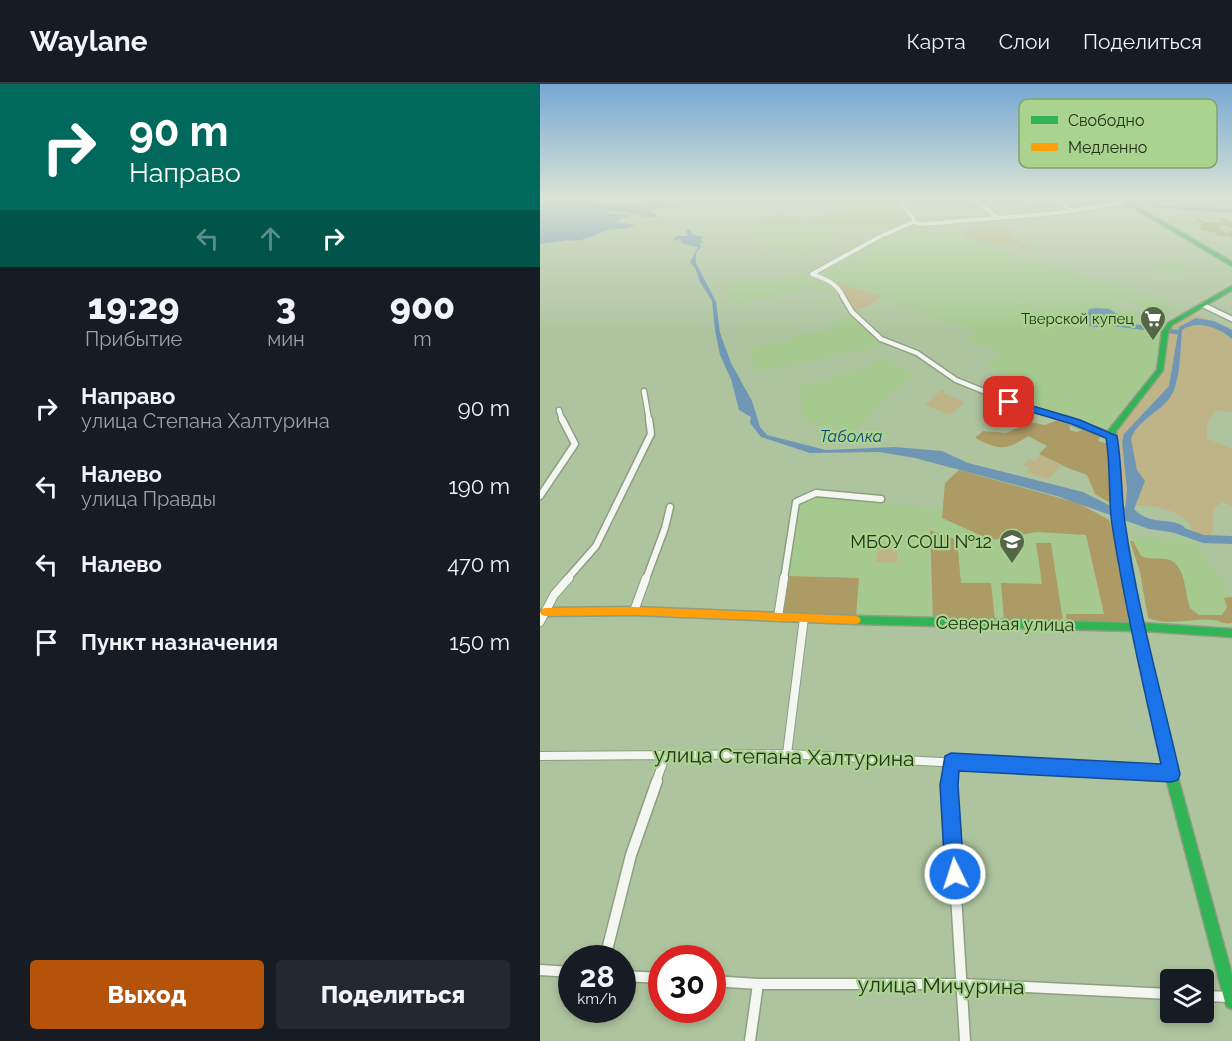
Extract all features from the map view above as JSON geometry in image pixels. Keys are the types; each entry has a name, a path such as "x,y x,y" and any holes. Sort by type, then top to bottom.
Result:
{"main road":[{"path":"1196,243 1232,264"},
{"path":"1232,288 1174,321 1166,329 1160,370 1117,422 1111,436 1115,457 1118,522 1138,627 1171,774 1232,999"},
{"name":"Северная улица","path":"545,612 634,611 1138,627 1232,633"}],"street":[{"path":"869,243 812,274 838,287 852,312 880,339 917,353 956,380 982,391 1111,436"},
{"path":"1203,304 1232,319"},
{"path":"540,622 554,595 596,546 651,434 644,391"},
{"path":"540,496 575,444 564,425 559,410"},
{"path":"777,617 796,502 816,493 881,499"},
{"path":"634,611 665,528 670,507"},
{"path":"787,754 804,618"},
{"path":"608,945 631,855 666,754"},
{"name":"улица Степана Халтурина","path":"540,756 787,754 1171,774"},
{"path":"951,762 949,785 965,1041"},
{"path":"540,970 558,971"},
{"name":"улица Мичурина","path":"726,982 758,984 962,984 1160,994"},
{"path":"750,1041 758,984"},
{"path":"1214,997 1232,999"}],"shaded area":[{"path":"761,243 823,243 804,254"},
{"path":"875,243 978,243 1138,292 1113,305 1130,313 1126,325 1162,330 1155,368 1104,430 1057,411 1053,415 1018,401 1033,387 986,366 1001,352 968,340 977,332 835,282 819,274"},
{"path":"1013,243 1023,243 1033,249 1026,250"},
{"path":"1177,260 1193,271 1157,274 1143,266"},
{"path":"802,273 832,288 820,292 808,287 733,306 727,287 732,283 749,280 785,281"},
{"path":"836,283 882,297 867,307 854,310"},
{"path":"1144,294 1174,307 1160,315 1129,301"},
{"path":"1197,315 1206,318 1232,340 1232,412 1215,411 1207,423 1207,438 1232,449 1232,506 1223,502 1213,509 1213,531 1207,538 1193,531 1182,517 1168,510 1122,504 1116,439 1117,429 1165,370 1170,328 1185,317"},
{"path":"849,316 858,319 882,346 758,372 748,349 834,328 832,323"},
{"path":"884,358 913,375 890,394 853,434 804,420 798,387 857,371"},
{"path":"942,389 946,391 943,393 965,402 950,415 925,405"},
{"path":"1058,420 1069,423 1070,430 1076,432 1086,429 1101,435 1098,441 1109,444 1113,501 1110,503 1095,494 1087,475 1039,454 1047,446 1028,436 1014,444 1002,447 990,445 975,438 983,431 1006,433 1031,422 1045,425"},
{"path":"1041,455 1061,466 1048,479 1025,472 1030,468 1023,465 1029,459 1035,461"},
{"path":"959,470 1078,503 1109,520 1114,535 1129,621 1067,622 1066,614 1104,614 1086,535 1037,532 991,540 942,518 945,483"},
{"path":"817,496 928,508 931,620 784,614 798,505"},
{"name":"МБОУ СОШ №12","path":"930,508 1078,511 1106,624 933,620"},
{"path":"930,530 957,540 961,583 991,583 995,620 933,619"},
{"path":"1133,537 1195,541 1198,549 1223,580 1232,606 1232,625 1176,624 1161,578 1144,578"},
{"path":"1130,541 1133,541 1141,556 1167,559 1175,563 1184,581 1190,608 1199,615 1222,615 1227,607 1224,598 1232,597 1232,623 1206,619 1164,622 1148,618 1140,572"},
{"path":"878,542 898,544 897,563 876,562"},
{"path":"1036,543 1051,543 1063,621 1004,620 1001,583 1042,584"},
{"path":"789,576 859,578 856,617 783,614"}],"water":[{"path":"701,243 696,253 696,263 716,302 720,333 731,363 752,401 760,427 767,435 826,450 895,447 942,451 968,463 1083,492 1123,512 1127,489 1122,442 1124,434 1169,386 1179,327 1196,318 1214,321 1232,330 1232,339 1208,326 1194,325 1182,330 1178,376 1173,393 1138,427 1131,439 1137,470 1145,481 1134,509 1148,518 1177,523 1187,530 1184,534 1149,529 1057,496 915,458 879,452 810,453 761,437 750,423 751,417 739,410 731,379 720,355 712,301 690,262 698,247 683,244"},
{"path":"1089,309 1109,309 1121,316 1115,319 1114,324 1093,327 1085,323"}],"waterway":[{"path":"1114,324 1163,330"},
{"path":"1169,331 1177,332"},
{"name":"Таболка","path":"1173,528 1203,539 1232,540"}],"traffic: fast":[{"path":"1195,243 1232,264"},
{"path":"1232,288 1170,324 1165,332 1160,370 1112,431 1116,500 1138,627 1171,774 1232,1002"},
{"path":"856,620 1138,627 1232,633"}],"traffic: slow":[{"path":"545,612 634,611 856,620"}],"place":[{"name":"Тверской купец","path":"1153,342"},
{"name":"МБОУ СОШ №12","path":"1012,565"}],"route":[{"path":"955,874 949,785 951,762 1171,774 1138,627 1118,522 1115,457 1111,436 1076,422 1009,402"}]}
